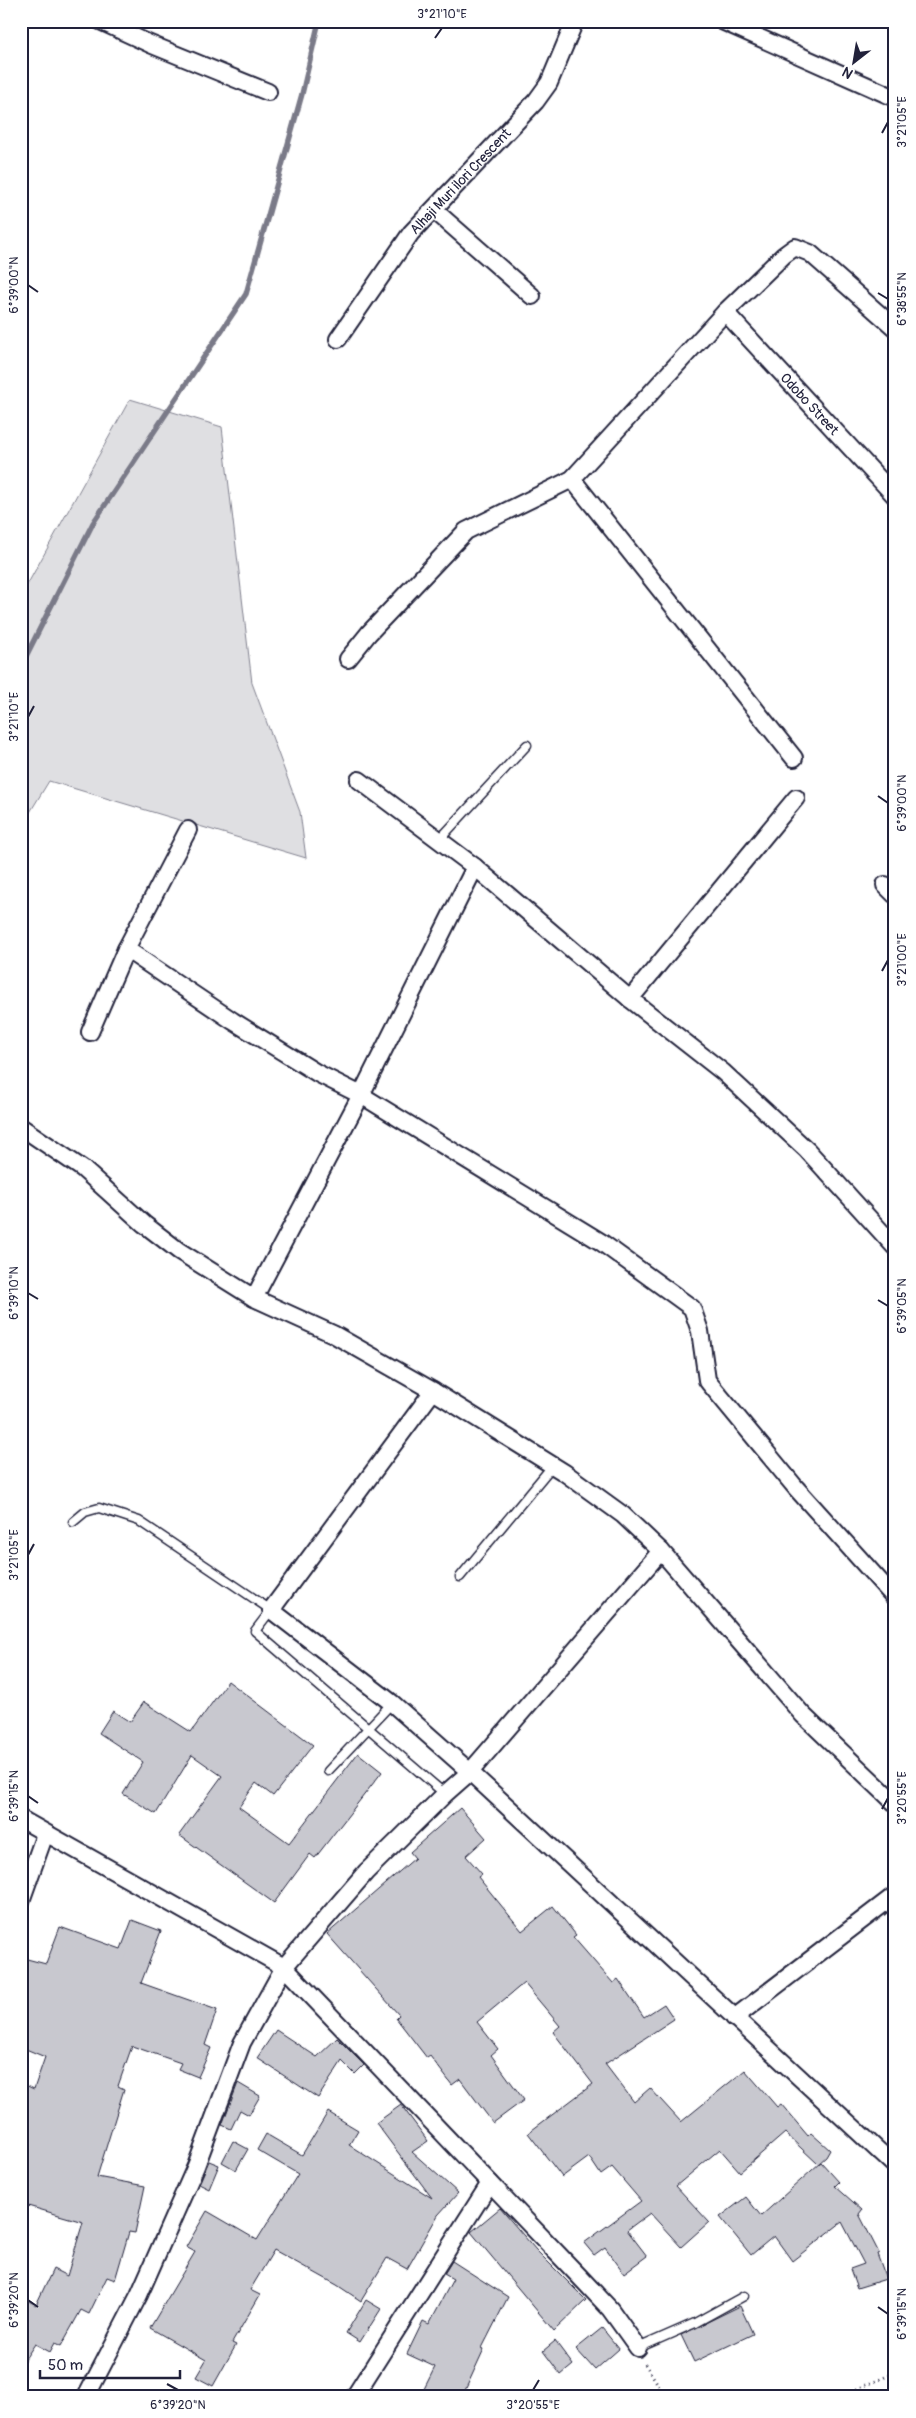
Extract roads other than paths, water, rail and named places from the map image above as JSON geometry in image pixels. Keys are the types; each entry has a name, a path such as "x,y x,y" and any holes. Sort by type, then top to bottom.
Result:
{"street":[{"path":"100,21 150,44 268,92"},
{"name":"Alhaji Muri ilori Crescent","path":"338,339 411,234 536,101 549,83 575,21"},
{"path":"722,21 895,98"},
{"path":"434,210 532,296"},
{"path":"348,658 466,531 572,479 725,312 784,255 795,247 810,253 895,328"},
{"name":"Odobo Street","path":"725,312 895,496"},
{"path":"572,479 794,758"},
{"path":"359,780 475,867 630,999 722,1072 806,1150 895,1247"},
{"path":"630,999 796,798"},
{"path":"90,1032 126,949 188,830"},
{"path":"254,1298 361,1095 475,867"},
{"path":"126,949 233,1021 317,1073 361,1095 601,1242 692,1308 700,1330 707,1380 796,1488 895,1598"},
{"path":"21,1127 83,1169 144,1224 179,1251 254,1298 332,1334 433,1391 553,1465 624,1515 661,1551 803,1716 895,1803"},
{"path":"433,1391 271,1610 392,1703 470,1772 895,2166"},
{"path":"86,2397 139,2295 196,2166 242,2043 284,1967 366,1872 444,1794 470,1772 661,1551"},
{"path":"21,1819 284,1967 610,2309 638,2348"},
{"path":"21,1901 46,1834"},
{"path":"734,2018 895,1895"},
{"path":"354,2397 490,2184"}],"lane":[{"path":"439,840 527,745"},
{"path":"460,1576 553,1465"},
{"path":"73,1522 85,1512 99,1508 140,1521 271,1610 255,1631 370,1728 444,1794"},
{"path":"328,1771 392,1703"},
{"path":"638,2348 695,2323 744,2296"}],"waterway":[{"path":"21,666 93,523 246,294 302,94 319,21"}]}
